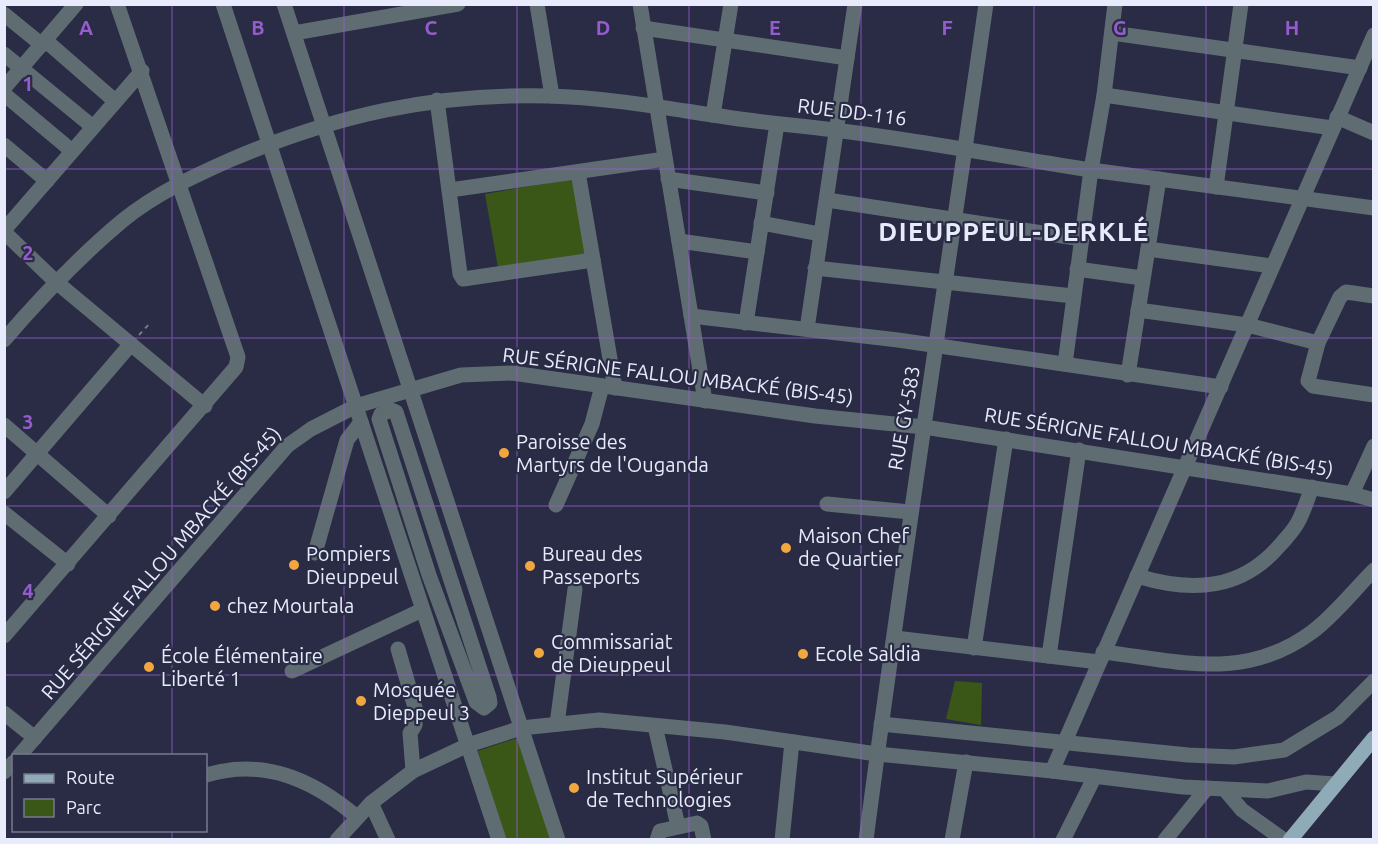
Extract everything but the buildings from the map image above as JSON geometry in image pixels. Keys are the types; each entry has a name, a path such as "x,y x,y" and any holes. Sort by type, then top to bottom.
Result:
{"main road":[{"path":"1290,840 1374,738"}],"street":[{"path":"4,88 76,4"},
{"path":"4,636 205,406 236,367 238,357 142,71 117,4"},
{"path":"223,4 499,840"},
{"path":"284,4 558,840"},
{"path":"294,33 458,4"},
{"path":"537,4 552,96"},
{"path":"640,4 705,401"},
{"path":"713,115 731,4"},
{"path":"807,329 855,4"},
{"name":"RUE GY-583","path":"866,840 895,638 910,512 937,346 944,283 986,4"},
{"path":"1065,364 1115,4"},
{"path":"1216,187 1240,4"},
{"path":"4,14 43,42 115,101"},
{"path":"644,28 847,58"},
{"path":"1112,33 1365,66"},
{"path":"1053,771 1064,741 1221,387 1300,198 1365,66 1374,35"},
{"path":"4,54 93,127"},
{"path":"142,71 4,231 55,281 205,406"},
{"path":"4,94 72,151"},
{"path":"1104,95 1226,112 1335,123 1374,133"},
{"name":"RUE DD-116","path":"4,340 55,281 124,219 179,182 269,144 325,125 377,110 437,100 486,96 552,96 656,105 777,124 838,129 1091,170 1374,208"},
{"path":"437,100 460,274 463,279 593,260"},
{"path":"747,322 777,124"},
{"path":"4,145 47,181"},
{"path":"450,190 665,159"},
{"path":"556,505 608,387 593,260 578,172"},
{"path":"668,179 767,193"},
{"path":"1128,375 1159,179"},
{"path":"827,200 1082,239"},
{"path":"761,223 820,234"},
{"path":"679,241 757,252"},
{"path":"1148,249 1272,267"},
{"path":"816,268 1073,296"},
{"path":"1077,269 1142,278"},
{"path":"1374,296 1346,292 1340,297 1318,343 1308,381 1313,386 1374,395"},
{"path":"1138,310 1247,325 1318,343"},
{"path":"691,316 937,346 1221,387"},
{"path":"4,492 131,344"},
{"name":"RUE SÉRIGNE FALLOU MBACKÉ (BIS-45)","path":"21,754 287,446 311,429 356,406 410,388 461,375 512,373 816,416 924,427 1312,487 1374,500"},
{"path":"391,410 396,412 447,571 489,697 490,703 484,708 476,702 429,575 379,419 381,414 391,410"},
{"path":"315,553 347,440 361,422"},
{"path":"4,425 109,516"},
{"path":"974,648 1006,439"},
{"path":"1352,494 1374,446"},
{"path":"1049,656 1080,450"},
{"path":"1137,576 1155,582 1193,586 1219,584 1244,576 1261,566 1298,523 1312,487"},
{"path":"827,504 910,512"},
{"path":"4,513 68,564"},
{"path":"412,580 467,563"},
{"path":"895,638 1049,656 1101,657 1222,666 1250,663 1283,651 1314,631 1374,570"},
{"path":"557,724 575,590"},
{"path":"292,671 422,610"},
{"path":"398,649 416,711 415,725 410,733 413,771"},
{"path":"881,724 1188,755 1234,757 1284,750 1338,717 1374,681"},
{"path":"4,713 35,738"},
{"path":"337,840 371,803 413,771 468,745 521,728 599,720 725,732 877,754 1225,790 1268,790 1306,782 1335,784"},
{"path":"655,726 678,826"},
{"path":"782,840 792,742"},
{"path":"952,840 966,762"},
{"path":"207,776 229,768 258,768 293,776 337,800 357,817"},
{"path":"1063,840 1095,776"},
{"path":"1165,840 1207,788"},
{"path":"1225,790 1264,834 1284,840"},
{"path":"371,803 388,840"},
{"path":"657,840 660,831 697,823 701,826 704,840"}],"path":[{"path":"131,344 151,322"}],"green space":[{"path":"574,179 588,258 499,273 485,194"},
{"path":"955,681 982,683 981,725 946,719"},
{"path":"518,739 553,839 505,839 478,751"}],"place":[{"name":"Paroisse des Martyrs de l'Ouganda","path":"504,453"},
{"name":"Maison Chef de Quartier","path":"786,548"},
{"name":"Pompiers Dieuppeul","path":"294,565"},
{"name":"Bureau des Passeports","path":"530,566"},
{"name":"chez Mourtala","path":"215,606"},
{"name":"Commissariat de Dieuppeul","path":"539,653"},
{"name":"Ecole Saldia","path":"803,654"},
{"name":"École Élémentaire Liberté 1","path":"149,667"},
{"name":"Mosquée Dieppeul 3","path":"361,701"},
{"name":"Institut Supérieur de Technologies","path":"574,788"}],"district":[{"name":"DIEUPPEUL-DERKLÉ","path":"1014,232"}]}
